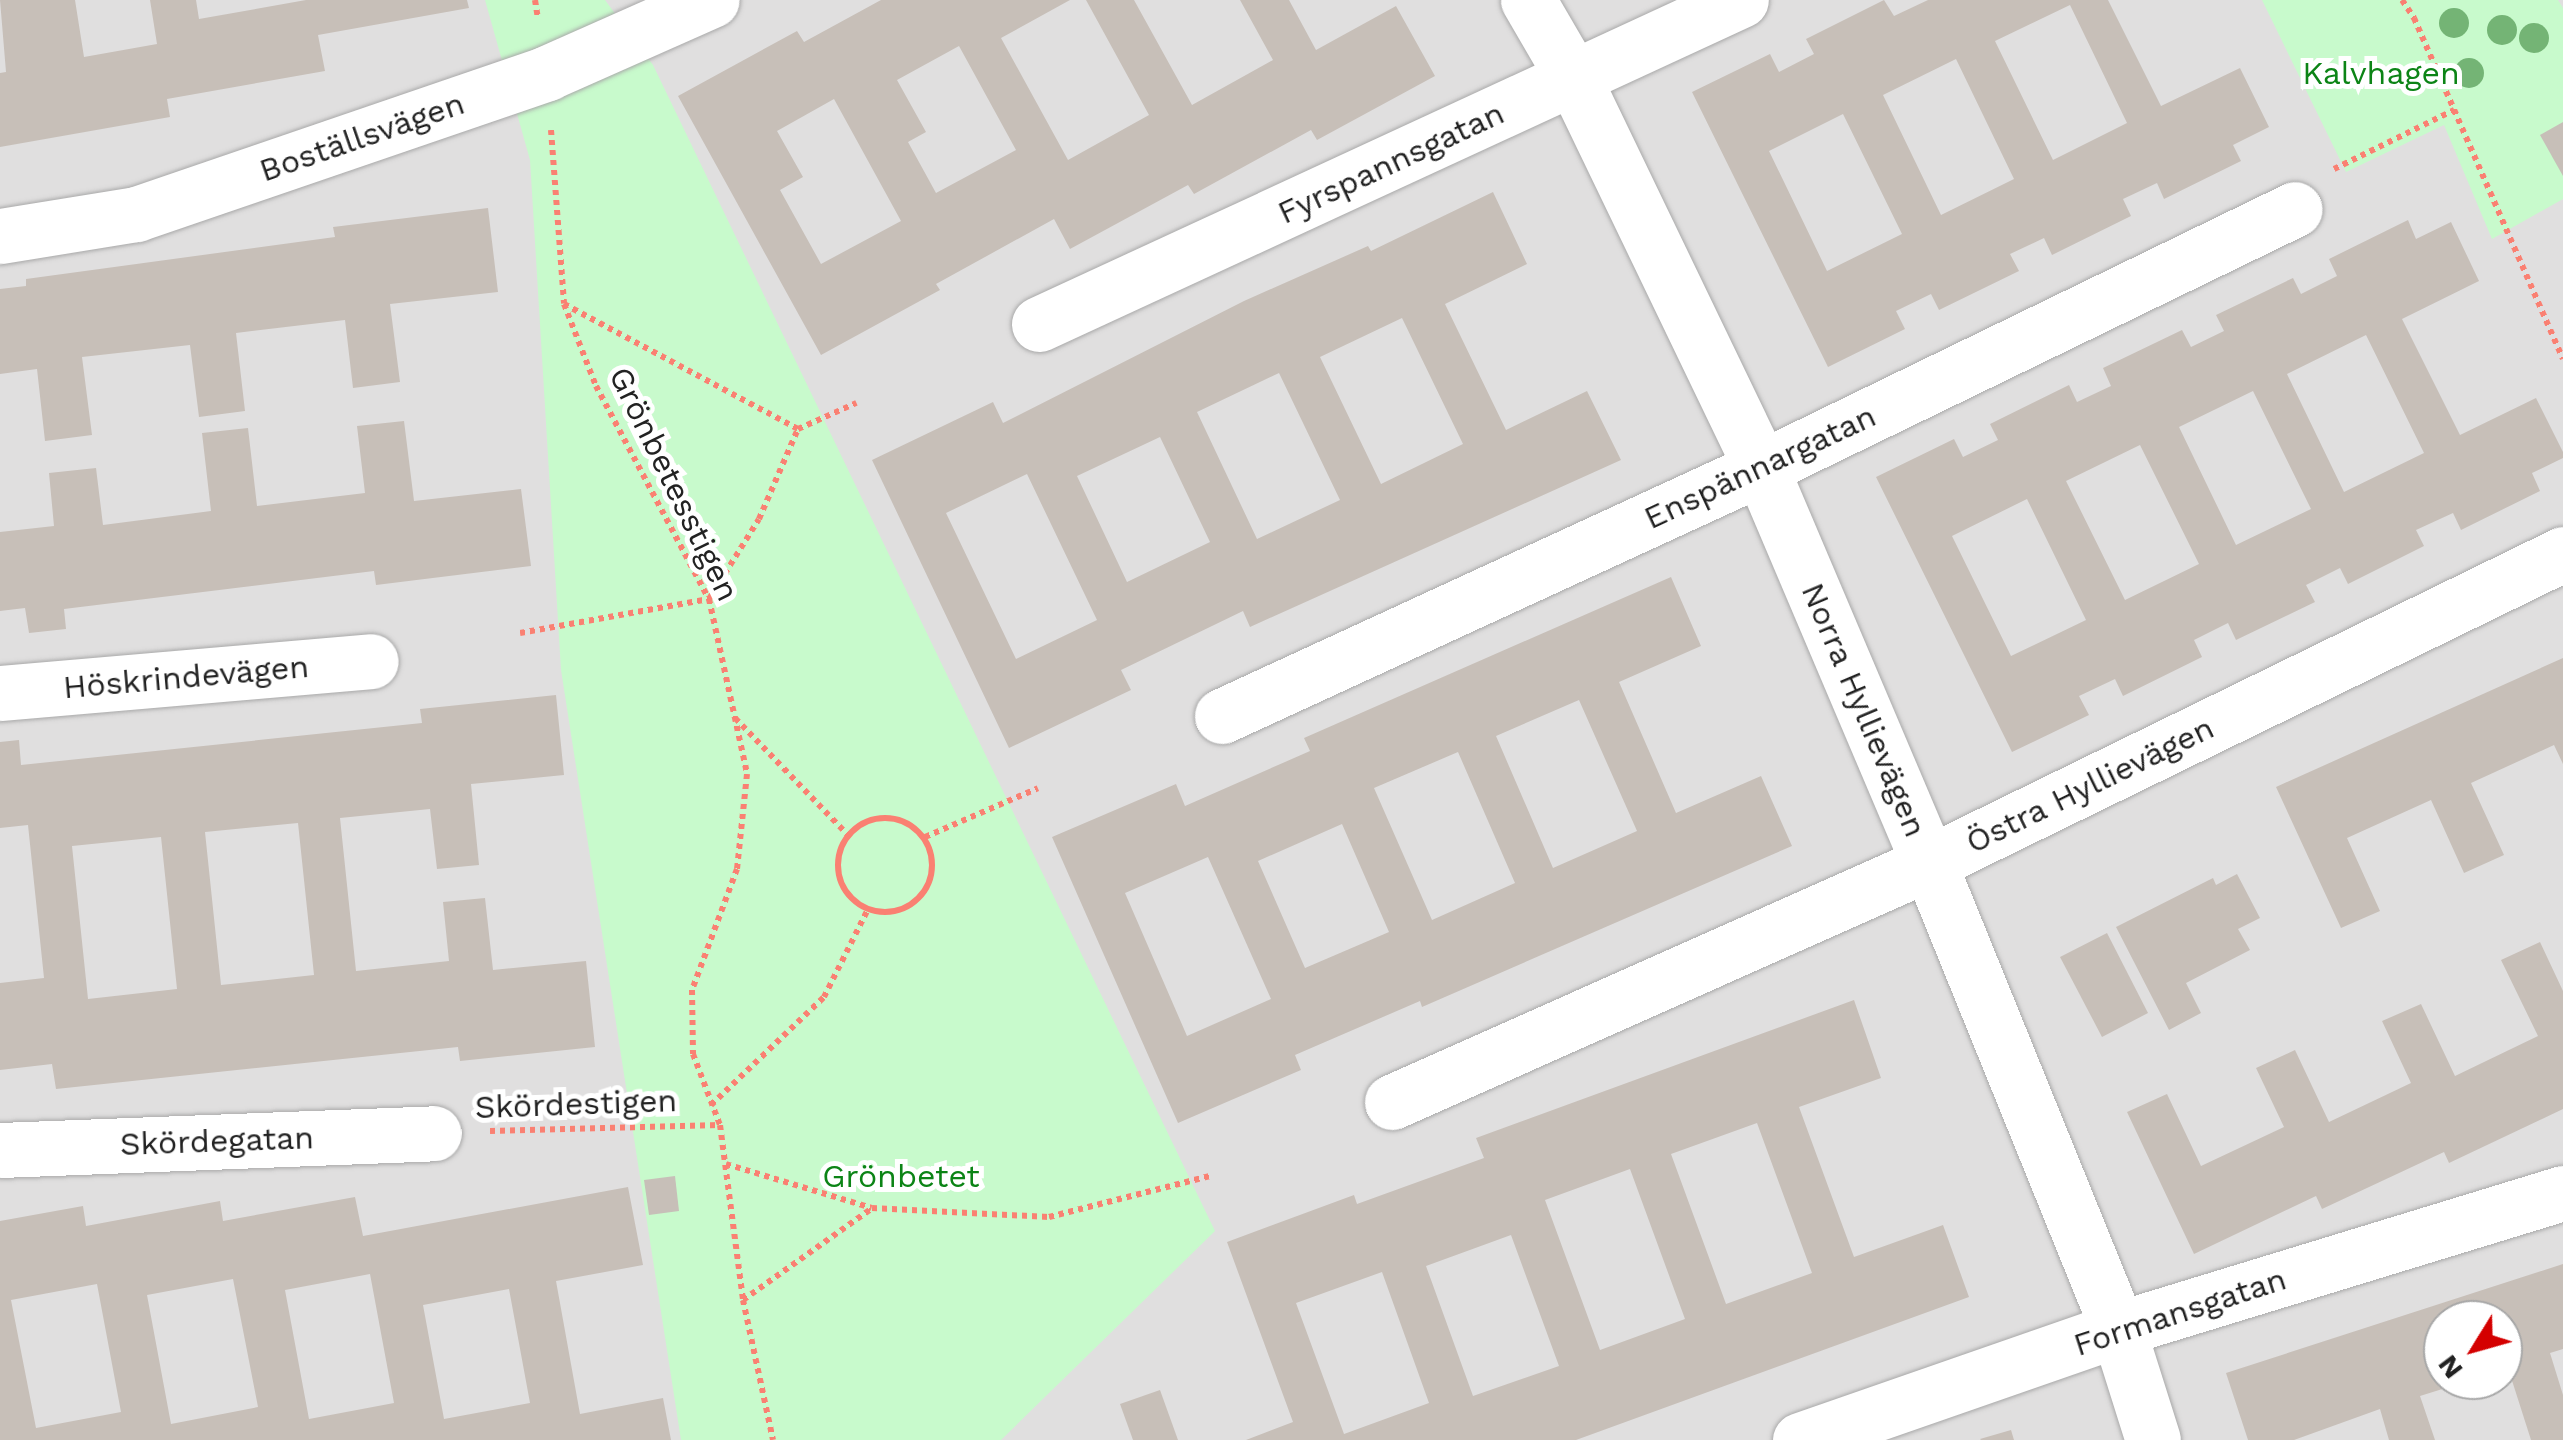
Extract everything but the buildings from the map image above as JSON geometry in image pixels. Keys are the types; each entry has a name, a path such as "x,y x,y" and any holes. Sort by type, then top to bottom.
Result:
{"street":[{"name":"Boställsvägen","path":"0,236 136,214 547,73 712,0"},
{"name":"Norra Hyllievägen","path":"1528,0 1574,79 1761,468 1929,863 2118,1329 2153,1440"},
{"name":"Fyrspannsgatan","path":"1040,324 1741,0"},
{"name":"Enspännargatan","path":"1222,716 1761,468 2295,209"},
{"name":"Östra Hyllievägen","path":"1392,1102 1929,863 2563,554"},
{"name":"Höskrindevägen","path":"0,693 371,661"},
{"name":"Skördegatan","path":"0,1150 434,1133"},
{"name":"Formansgatan","path":"1800,1440 2118,1329 2563,1193"}],"path":[{"path":"2402,0 2414,18 2563,359"},
{"name":"Grönbetesstigen","path":"547,73 564,304 596,386 709,599 747,774 736,869 692,990 694,1054 720,1125 743,1300 773,1440"},
{"path":"2295,209 2329,172 2454,110"},
{"path":"564,304 798,429"},
{"path":"520,634 709,599 759,519 798,429 856,403"},
{"path":"734,717 849,836"},
{"path":"924,837 1038,788"},
{"path":"893,817 924,837 934,864 925,893 901,911 868,911 838,877 839,849 859,824 893,817"},
{"path":"711,1105 824,997 868,911"},
{"name":"Skördestigen","path":"434,1133 720,1125"},
{"path":"726,1164 872,1208 1049,1217 1210,1176"},
{"path":"743,1300 872,1208"}],"shaded area":[{"path":"0,0 2563,0 2563,1440 0,1440"}],"green space":[{"name":"Grönbetet","path":"485,0 605,0 653,65 1215,1231 1001,1440 681,1440 561,670 530,160"},
{"name":"Kalvhagen","path":"2262,0 2558,0 2563,8 2563,199 2492,239 2444,125 2346,172"}]}
